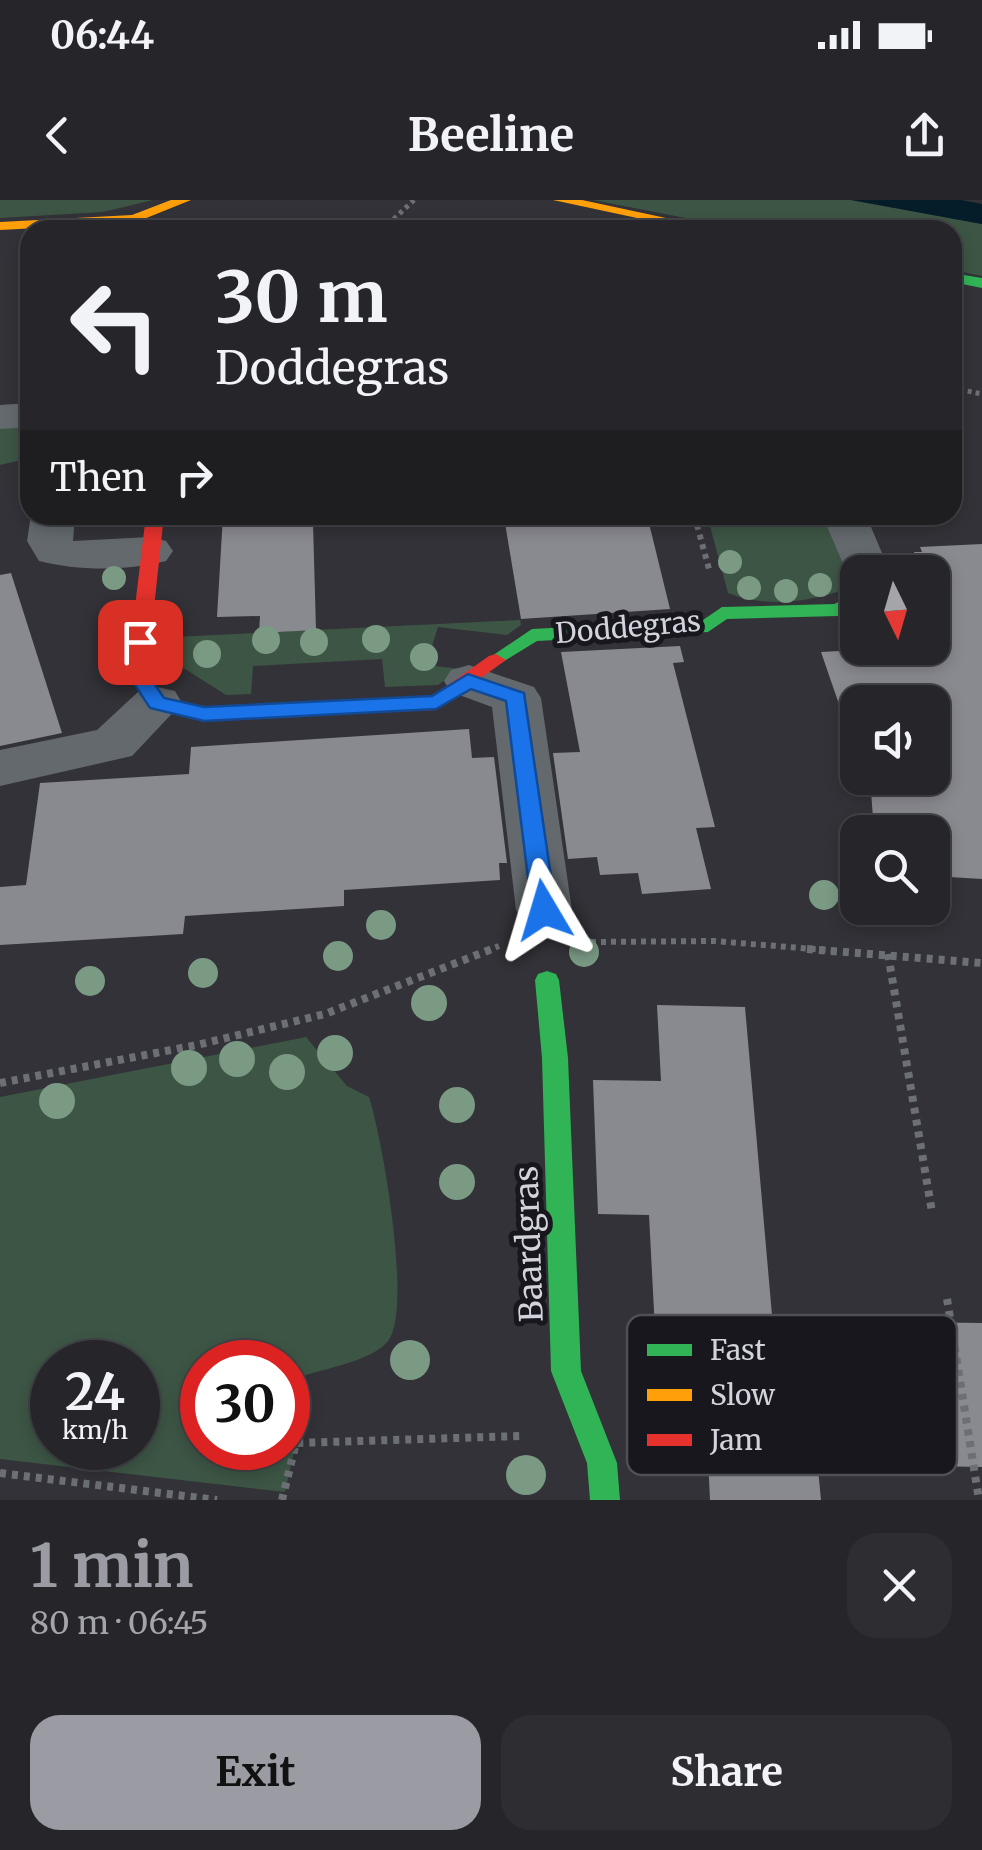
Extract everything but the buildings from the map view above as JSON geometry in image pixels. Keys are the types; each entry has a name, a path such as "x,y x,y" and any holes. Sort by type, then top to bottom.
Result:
{"street":[{"path":"147,220 184,200"},
{"path":"560,200 663,220"},
{"path":"0,768 114,744 157,703 137,673 152,533 71,555 55,551 50,542 52,525"},
{"path":"848,525 860,555"},
{"name":"Doddegras","path":"157,703 204,714 436,703 532,635 708,626 722,614 840,609"},
{"path":"468,681 516,698 544,910"},
{"name":"Baardgras","path":"547,980 555,1058 566,1371 602,1463 605,1500"}],"path":[{"path":"393,220 414,200"},
{"path":"888,954 932,1212"},
{"path":"946,1299 949,1315"},
{"path":"957,1366 979,1500"},
{"path":"282,1500 296,1443 590,1435"},
{"path":"0,1473 214,1500"}],"green space":[{"path":"0,200 153,200 103,212 0,218"},
{"path":"593,200 851,200 960,220 696,220"},
{"path":"962,220 982,224 982,276 962,272"},
{"path":"20,426 20,460 0,465 0,427"},
{"path":"710,525 831,525 841,555 837,592 782,602 728,593"},
{"path":"520,620 521,625 507,635 438,627 426,665 461,669 438,685 385,687 382,659 253,666 251,694 226,695 171,660 173,637"},
{"path":"306,1037 347,1086 369,1097 387,1183 396,1260 395,1323 388,1341 355,1361 310,1374 310,1340 180,1340 180,1470 290,1470 285,1492 95,1470 160,1470 160,1340 30,1340 30,1462 0,1459 0,1097"}],"water":[{"path":"851,200 961,200 982,204 982,224"}],"traffic: fast":[{"path":"962,279 982,283"},
{"path":"496,660 532,635 708,626 722,613 840,609"},
{"path":"547,980 555,1058 566,1371 602,1463 605,1500"}],"traffic: slow":[{"path":"115,220 134,219 184,200"},
{"path":"560,200 663,220"},
{"path":"0,226 20,225"}],"traffic: jam":[{"path":"154,525 137,673 157,703 203,714 436,703 496,660"}],"route":[{"path":"140,642 137,673 157,703 204,714 436,703 468,681 516,698 544,910"}]}
